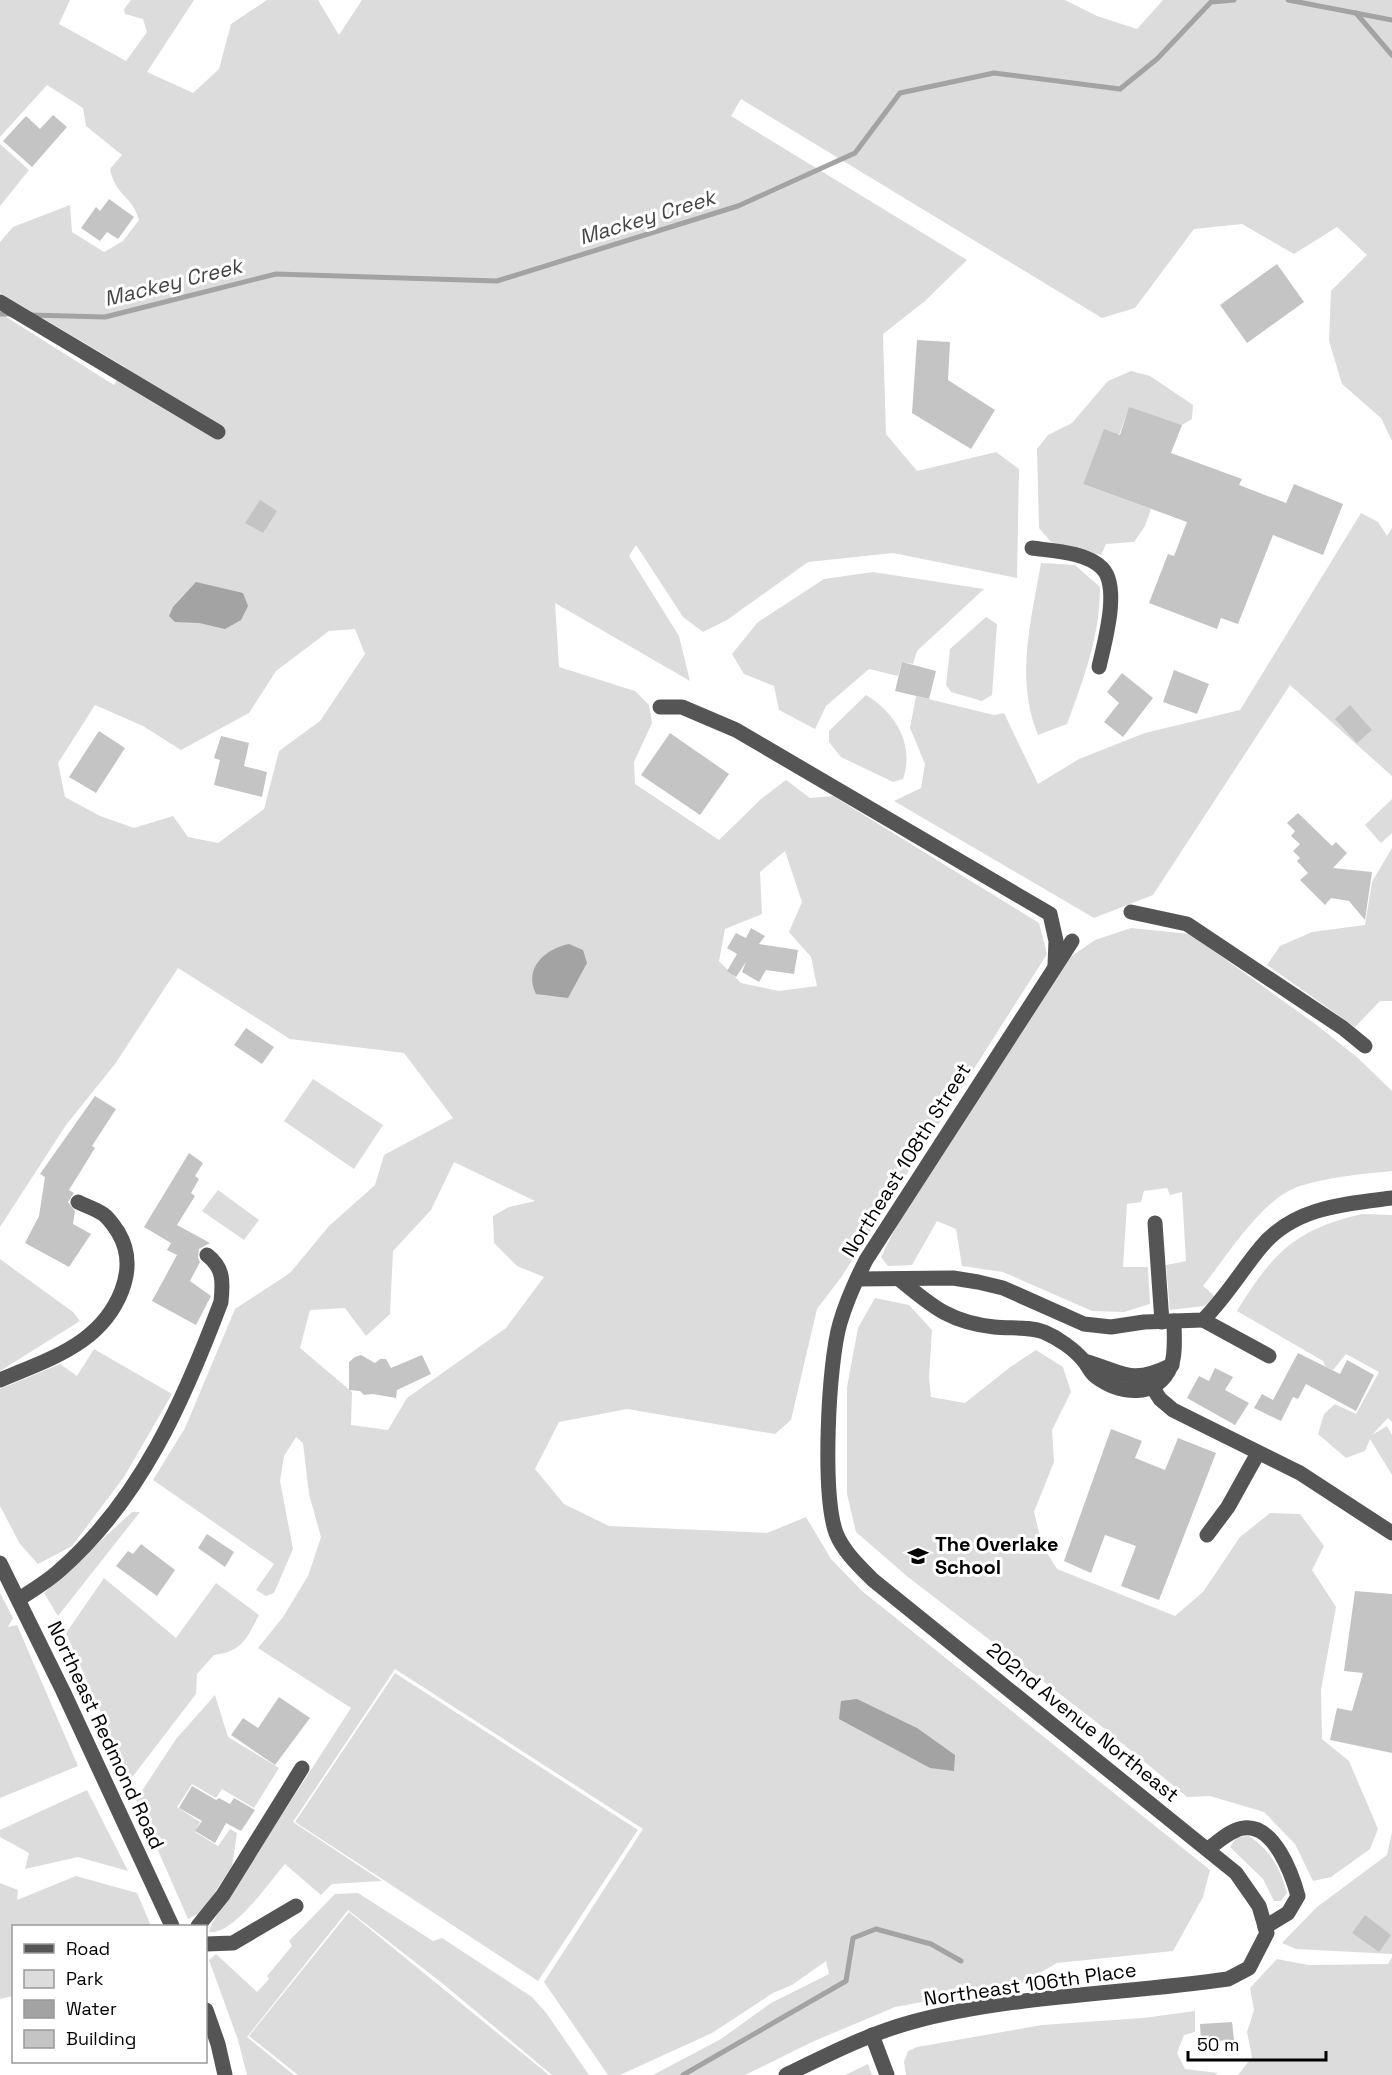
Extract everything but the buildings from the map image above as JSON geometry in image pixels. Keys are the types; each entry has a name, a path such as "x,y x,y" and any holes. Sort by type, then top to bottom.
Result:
{"street":[{"path":"0,302 218,432"},
{"path":"1032,548 1081,556 1103,568 1110,585 1109,624 1099,667"},
{"path":"660,707 682,707 736,730 1050,914 1056,941 1054,968"},
{"path":"1131,912 1187,924 1343,1028 1365,1046"},
{"name":"Northeast 108th Street","path":"853,1560 836,1534 834,1524 829,1440 835,1347 840,1323 857,1279 872,1250 1072,942"},
{"path":"1203,1320 1220,1303 1263,1245 1294,1220 1329,1206 1392,1198"},
{"path":"0,1380 49,1360 83,1340 105,1319 127,1279 129,1266 121,1238 113,1225 104,1214 78,1202"},
{"path":"899,1279 950,1318 969,1324 1042,1331 1060,1340 1084,1361 1092,1374 1112,1387 1134,1391 1153,1388 1162,1382 1172,1365 1155,1223"},
{"path":"19,1599 59,1572 95,1534 151,1459 172,1422 221,1302 223,1282 221,1270 207,1256"},
{"path":"857,1279 953,1278 1003,1288 1084,1324 1111,1327 1144,1322 1203,1320 1269,1356"},
{"path":"1084,1361 1127,1377 1143,1376 1172,1365"},
{"path":"1153,1388 1160,1400 1173,1410 1300,1473 1392,1533"},
{"path":"1207,1535 1228,1508 1258,1453"},
{"name":"202nd Avenue Northeast","path":"853,1560 873,1580 1236,1873 1259,1906 1266,1930"},
{"name":"Northeast Redmond Road","path":"0,1563 172,1925"},
{"path":"199,1925 223,1895 302,1768"},
{"path":"1208,1849 1244,1828 1264,1833 1280,1853 1292,1873 1298,1896 1288,1913 1266,1930"},
{"path":"207,1944 233,1943 296,1906"},
{"name":"Northeast 106th Place","path":"786,2075 872,2035 913,2021 986,2007 1228,1978 1249,1968 1266,1930"},
{"path":"207,2013 218,2044 225,2075"},
{"path":"872,2035 887,2075"}],"green space":[{"path":"0,0 70,0 59,24 126,61 147,32 143,19 125,14 124,9 131,0 194,0 147,72 193,93 219,69 231,24 267,0 318,0 339,35 362,0 1065,0 1097,16 1137,29 1163,0 1392,0 1392,441 1381,418 1342,384 1329,341 1331,291 1367,255 1337,227 1294,254 1242,224 1194,229 1135,308 1102,318 741,99 731,116 967,260 925,301 883,334 886,434 917,471 996,452 1019,469 1017,578 893,553 808,562 727,620 703,632 683,617 636,545 629,556 679,636 690,681 555,603 559,667 635,691 649,705 652,723 634,762 635,784 719,840 761,799 786,780 810,798 833,796 1039,923 1047,954 842,1276 817,1309 791,1420 775,1434 627,1409 559,1422 535,1469 564,1504 609,1526 767,1533 806,1517 831,1559 862,1591 1210,1870 1203,1897 1173,1951 1057,1963 1021,1984 895,2007 812,2042 745,2075 653,2075 721,2039 771,2003 829,1974 826,1961 792,1985 773,1993 712,2033 620,2075 608,2075 544,1982 643,1829 395,1669 293,1822 382,1881 332,1884 321,1895 285,1864 240,1917 219,1931 209,1932 212,1923 351,1708 258,1648 283,1617 308,1576 321,1537 309,1494 303,1443 296,1437 284,1456 280,1481 293,1549 274,1593 266,1596 256,1590 274,1564 153,1480 185,1428 235,1309 290,1273 329,1226 375,1185 384,1155 453,1118 404,1053 290,1039 178,968 115,1064 66,1125 0,1227 0,313 114,385 125,367 0,293 0,242 13,227 70,205 72,232 104,252 123,241 139,220 136,211 116,185 110,169 122,155 86,126 83,108 47,85 0,137","holes":["355,629 365,654 320,721 279,751 264,809 218,843 188,837 173,816 134,828 100,816 65,797 58,763 95,705 143,726 181,750 249,713 276,671 329,631","785,851 802,902 789,932 811,957 817,986 779,991 741,983 719,961 725,929 762,914 760,872","454,1162 535,1201 509,1207 493,1216 494,1243 517,1266 544,1277 506,1328 407,1398 388,1430 351,1425 352,1392 300,1348 310,1310 345,1308 366,1336 390,1314 393,1251 431,1210"]},
{"path":"0,144 29,170 0,206"},
{"path":"1131,371 1150,376 1193,405 1192,419 1182,425 1129,408 1119,435 1104,430 1083,484 1151,509 1145,526 1134,542 1106,544 1101,555 1051,542 1039,528 1037,449 1048,435 1072,423 1108,381"},
{"path":"1361,513 1378,522 1387,536 1392,528 1392,776 1290,685 1153,895 1094,918 894,801 921,788 925,764 910,728 916,696 994,715 1004,713 1038,784 1079,759 1145,733 1240,710"},
{"path":"1041,563 1075,565 1100,587 1094,640 1067,724 1038,735 1027,693 1026,671 1030,628"},
{"path":"873,572 984,589 917,651 913,664 902,662 898,676 869,669 826,706 815,729 779,710 774,686 744,674 732,654 758,622 824,579"},
{"path":"986,617 997,624 992,695 982,701 951,692 946,685 950,649"},
{"path":"866,695 886,711 900,731 906,754 903,779 893,782 841,757 829,742 829,731"},
{"path":"1392,799 1392,833 1381,843 1365,825"},
{"path":"1392,848 1392,1001 1380,1001 1355,1027 1267,965 1280,946 1312,932 1365,925 1372,882"},
{"path":"1131,928 1190,934 1314,1023 1358,1058 1392,1091 1392,1171 1320,1181 1297,1187 1270,1204 1246,1230 1203,1286 1217,1298 1204,1306 1170,1310 1166,1265 1186,1261 1182,1192 1170,1195 1167,1188 1144,1191 1141,1202 1127,1204 1123,1267 1148,1267 1150,1304 1124,1312 1092,1311 1003,1272 962,1266 956,1229 937,1221 912,1265 888,1266 881,1257 897,1225 1069,958 1095,940"},
{"path":"313,1079 383,1125 354,1169 284,1121"},
{"path":"218,1190 259,1220 244,1240 202,1211"},
{"path":"1362,1214 1392,1215 1392,1422 1388,1418 1372,1435 1387,1426 1392,1435 1392,1475 1370,1439 1365,1451 1346,1458 1318,1434 1324,1414 1335,1404 1356,1414 1379,1372 1346,1354 1333,1370 1326,1367 1323,1361 1237,1311 1274,1259 1302,1236 1319,1227"},
{"path":"0,1259 73,1312 80,1321 0,1371"},
{"path":"875,1298 909,1305 932,1330 929,1377 931,1397 965,1403 1036,1350 1063,1367 1071,1392 1052,1430 1054,1462 1034,1512 1042,1545 1057,1569 1175,1616 1203,1592 1240,1537 1270,1513 1300,1514 1324,1546 1312,1570 1336,1607 1321,1690 1322,1739 1349,1761 1378,1829 1370,1849 1331,1877 1313,1881 1295,1844 1264,1812 1210,1796 1187,1797 1095,1721 908,1577 856,1532 847,1494 847,1387 858,1328"},
{"path":"94,1349 172,1394 124,1477 72,1546 38,1564 20,1544 0,1506 0,1389 60,1364 77,1376"},
{"path":"132,1512 140,1512 58,1616 44,1593"},
{"path":"104,1578 176,1638 216,1583 259,1615 251,1631 237,1647 231,1651 214,1655 197,1674 196,1694 130,1780 66,1633"},
{"path":"0,1593 13,1618 8,1627 17,1625 78,1766 0,1798"},
{"path":"395,1673 638,1830 538,1981 295,1822"},
{"path":"215,1695 228,1737 279,1768 254,1808 222,1789 216,1798 192,1784 177,1807 200,1822 195,1832 218,1846 230,1829 237,1833 232,1866 202,1912 188,1919 136,1800 176,1739"},
{"path":"87,1790 128,1871 78,1857 25,1869 29,1853 0,1837 0,1830"},
{"path":"1392,1832 1392,1954 1296,1949 1282,1943 1317,1907 1387,1855"},
{"path":"1249,1836 1269,1854 1278,1868 1287,1893 1281,1901 1274,1901 1263,1879 1230,1847 1237,1837"},
{"path":"76,1876 137,1893 151,1925 12,1925 12,1996 0,1999 0,1883 18,1890 17,1900"},
{"path":"358,1893 433,1941 442,1938 532,1997 547,2014 589,2075 552,2075 442,1983 348,1910 247,2037 294,2075 247,2075 238,2040 209,1960 216,1954 257,1992 292,1946 289,1941 335,1894"},
{"path":"349,1912 549,2075 298,2075 249,2036"},
{"path":"1392,1957 1392,2075 1238,2075 1252,2057 1247,2032 1254,2010 1250,1988 1277,1959 1308,1965 1388,1964"},
{"path":"1195,2011 1195,2032 1184,2035 1177,2053 1185,2069 1218,2073 1215,2075 906,2075 904,2062 908,2051 917,2047 1042,2025 1143,2018"},
{"path":"868,2064 872,2075 845,2075"}],"water":[{"path":"196,582 243,593 248,606 241,620 225,629 199,623 175,622 169,616 173,607"},
{"path":"569,944 583,950 587,963 568,998 536,994 532,976 534,968 552,950"},
{"path":"857,1699 917,1728 955,1755 954,1771 930,1768 839,1719 841,1701"}],"waterway":[{"name":"Mackey Creek","path":"30,315 105,317 276,274 497,281 738,206 855,153 900,93 994,73 1120,89 1157,59 1211,2 1234,0"},
{"name":"Mackey Creek","path":"1288,0 1392,20"},
{"path":"1356,13 1392,55"},
{"name":"Mackey Creek","path":"0,314 12,314"},
{"path":"683,2075 846,1981 853,1938 876,1929 931,1944 961,1961"}],"place":[{"name":"The Overlake School","path":"918,1556"}]}
